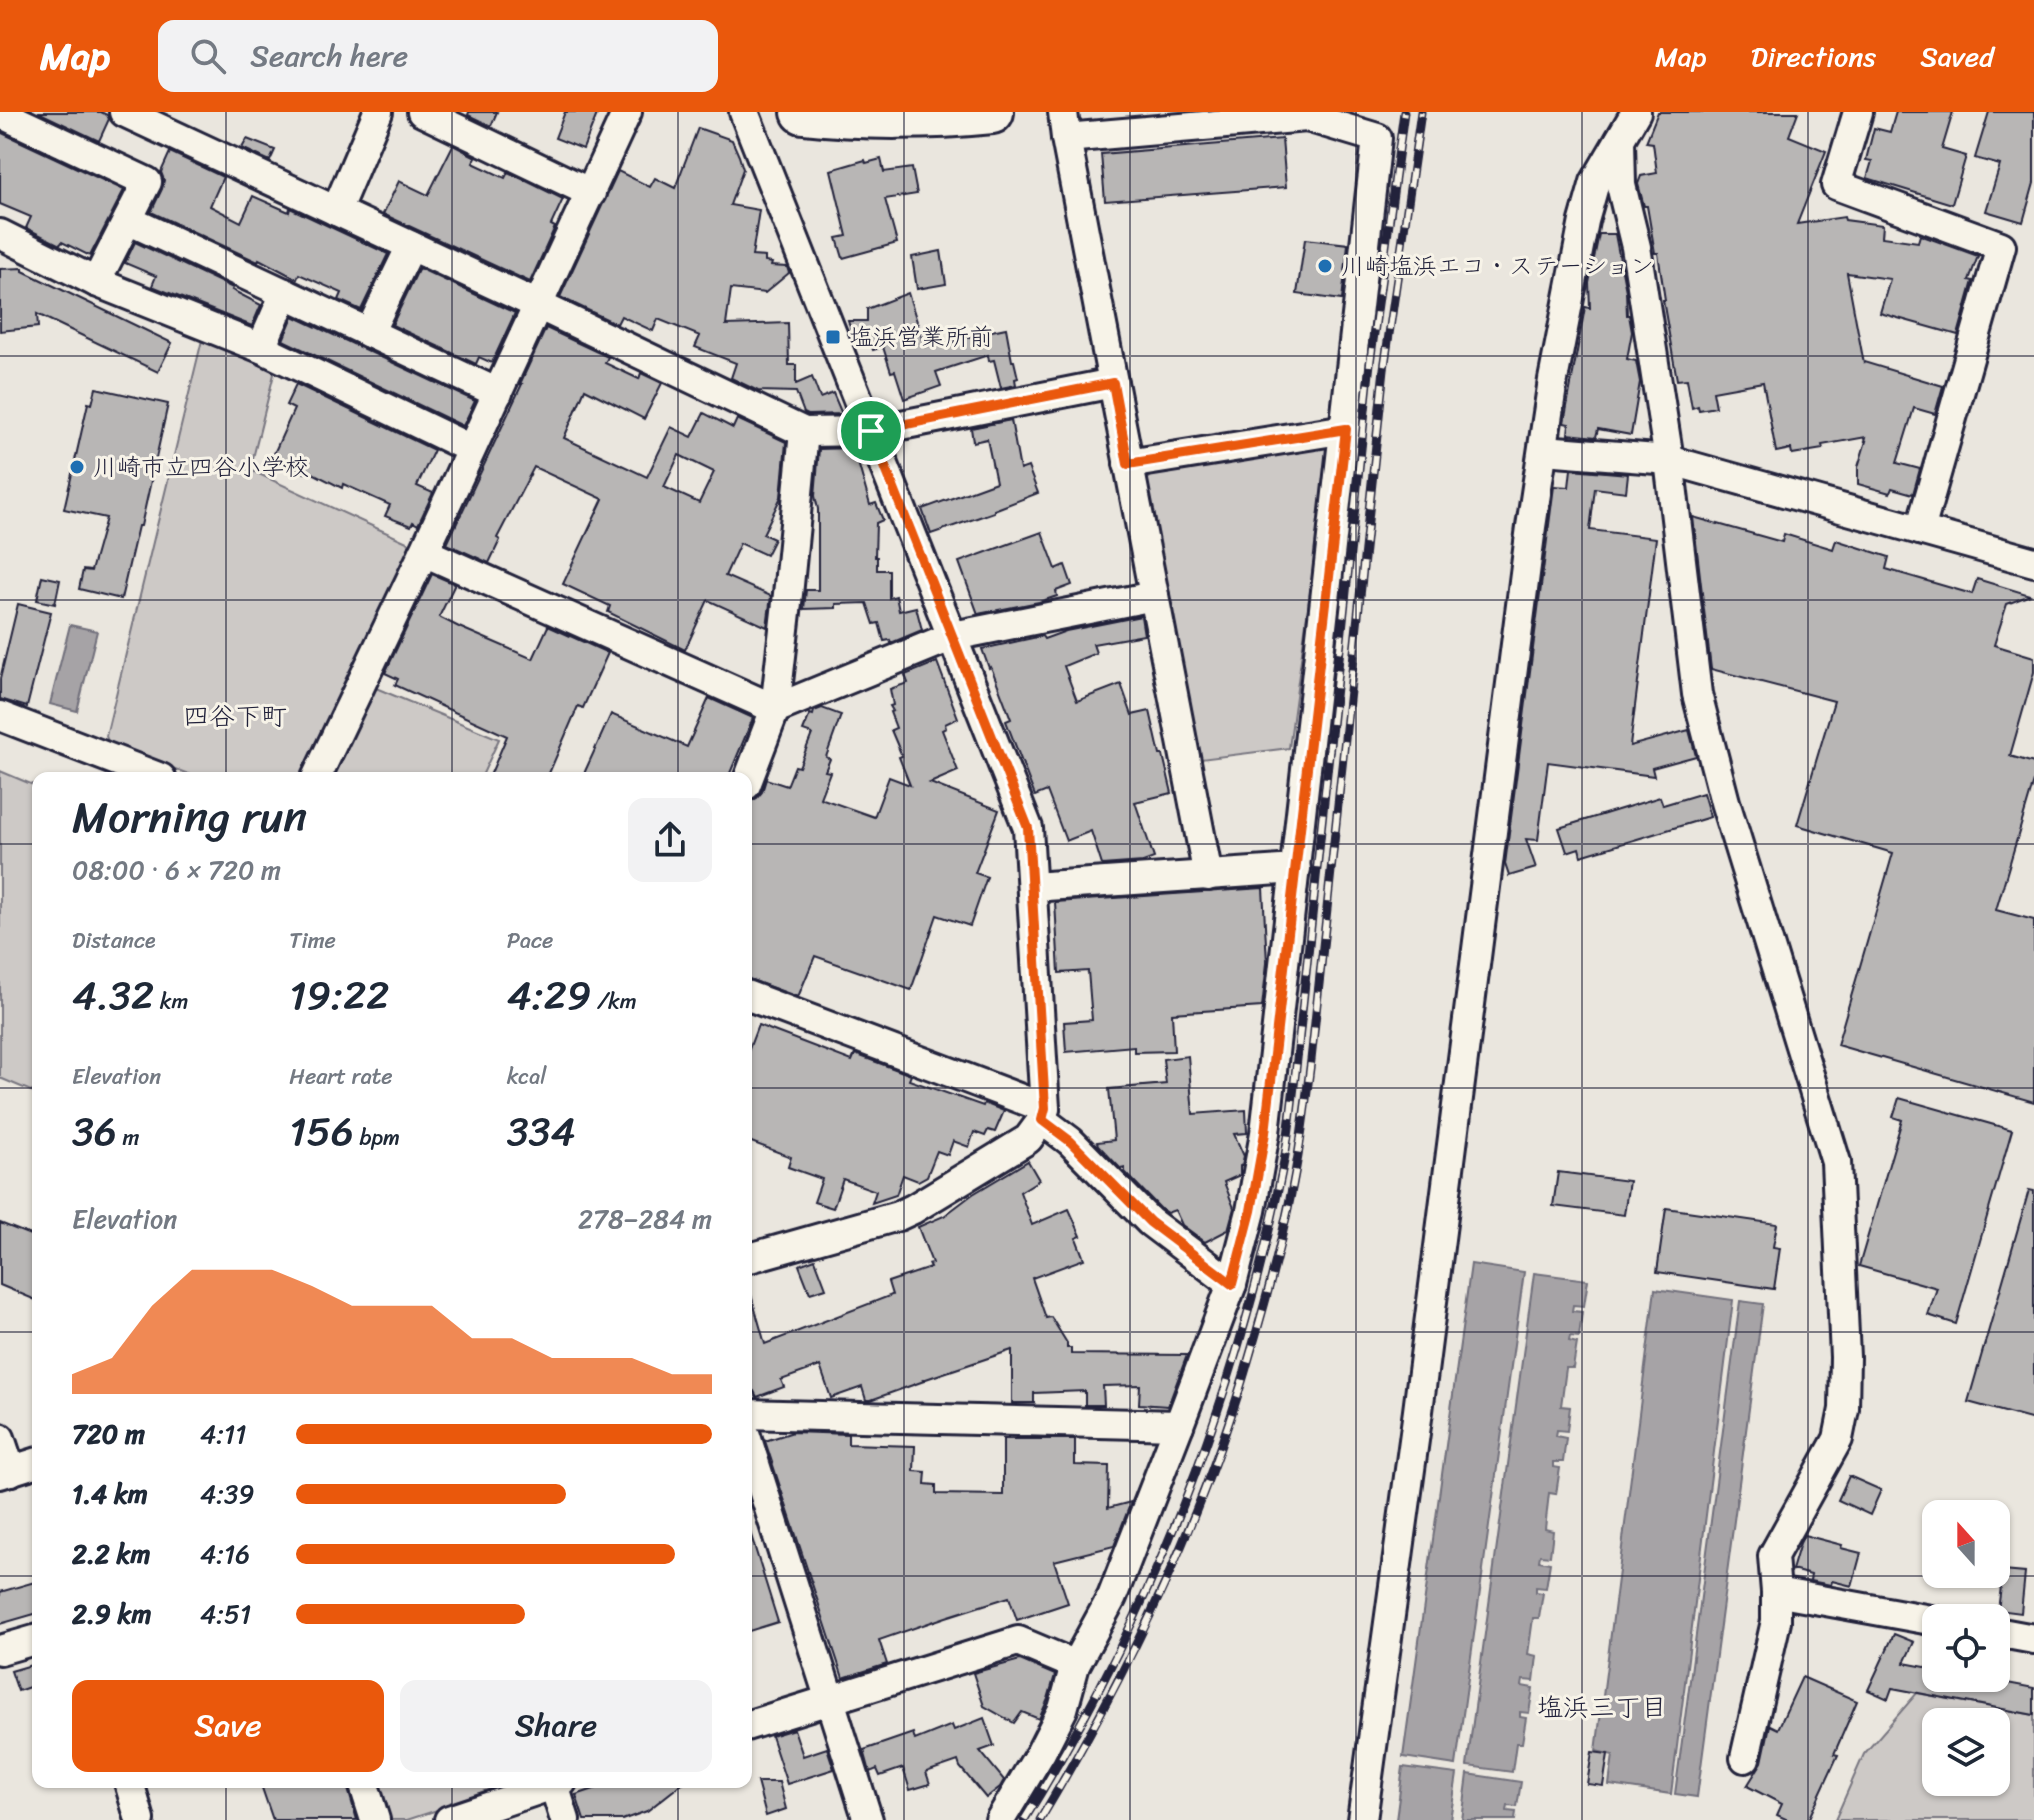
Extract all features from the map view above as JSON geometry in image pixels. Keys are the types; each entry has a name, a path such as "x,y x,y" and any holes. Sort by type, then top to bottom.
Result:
{"highway":[{"path":"803,112 905,116 992,112"}],"street":[{"path":"124,112 804,432 871,431 1113,383"},
{"path":"336,211 378,112"},
{"path":"422,112 591,193"},
{"path":"319,772 627,112"},
{"path":"744,112 1026,820 1043,1114 1028,1139 906,1212 752,1257"},
{"path":"1362,1820 1422,1380 1531,527 1553,380 1584,221 1595,182 1636,112"},
{"path":"1858,112 1836,185 2001,246 1920,530"},
{"path":"0,113 37,120 147,182 96,282"},
{"path":"1000,1820 1063,1709 1075,1665 1112,1597 1232,1284 1251,1211 1265,1133 1377,138 1307,114 1064,125 1208,876"},
{"path":"1620,139 1621,185 1636,247 1669,460 1697,694 1725,802 1836,1162 1845,1357 1844,1409 1838,1439 1773,1556 1776,1621 1745,1758"},
{"path":"128,220 498,393"},
{"path":"0,234 96,282 261,348 471,449"},
{"path":"369,333 411,246"},
{"path":"261,348 285,293"},
{"path":"1128,464 1346,429"},
{"path":"751,772 775,709 804,432"},
{"path":"1544,450 1669,460 2034,562"},
{"path":"424,552 775,709 953,636 1154,596"},
{"path":"0,716 145,772"},
{"path":"1032,887 1296,869"},
{"path":"752,997 1043,1114 1150,1222 1232,1284"},
{"path":"752,1414 1179,1425"},
{"path":"0,1438 24,1470"},
{"path":"752,1455 868,1820"},
{"path":"1776,1592 1922,1618"},
{"path":"2010,1635 2034,1639"},
{"path":"0,1650 32,1641"},
{"path":"752,1724 1018,1641 1075,1665"},
{"path":"131,1788 140,1820"},
{"path":"365,1788 375,1820"},
{"path":"449,1820 542,1788"},
{"path":"557,1788 565,1820"}],"shaded area":[{"path":"212,337 270,364 274,374 250,470 409,543 410,552 307,772 183,772 109,744 106,736 202,340"},
{"path":"1323,443 1329,452 1289,748 1193,760 1142,485 1152,475"},
{"path":"70,625 97,631 77,711 50,704"},
{"path":"371,686 499,739 484,772 330,772"},
{"path":"0,771 32,784 32,1091 0,1078"},
{"path":"1471,1264 1524,1272 1456,1765 1403,1757"},
{"path":"1534,1273 1588,1280 1584,1306 1573,1305 1572,1311 1582,1312 1579,1337 1570,1336 1569,1341 1577,1343 1573,1368 1566,1368 1561,1406 1570,1407 1567,1431 1557,1430 1556,1436 1566,1438 1563,1462 1553,1462 1553,1467 1560,1468 1556,1494 1549,1493 1545,1529 1553,1531 1550,1556 1540,1555 1539,1561 1550,1563 1546,1588 1536,1587 1536,1592 1543,1593 1539,1618 1533,1618 1528,1654 1537,1656 1534,1681 1523,1680 1522,1686 1533,1688 1529,1713 1520,1712 1520,1717 1526,1718 1522,1743 1516,1743 1512,1772 1467,1766"},
{"path":"1655,1289 1733,1300 1671,1794 1609,1785 1613,1755 1596,1751"},
{"path":"1740,1301 1763,1304 1697,1797 1675,1794"},
{"path":"1917,1693 1997,1708 1922,1708 1922,1796 2010,1796 2010,1710 2034,1715 2034,1820 1835,1820 1864,1754"},
{"path":"1403,1767 1457,1774 1450,1820 1396,1820"},
{"path":"1468,1774 1521,1782 1517,1807 1508,1806 1507,1811 1516,1812 1515,1820 1462,1820"},
{"path":"371,1788 504,1788 407,1820 382,1820"}],"building":[{"path":"38,112 101,112 109,119 99,141"},
{"path":"469,112 497,112 491,126 468,115"},
{"path":"565,112 598,112 583,149 555,138"},
{"path":"1658,112 1798,112 1789,136 1826,151 1797,224 1844,217 1845,220 1883,225 1882,237 1918,242 1920,235 1978,256 1969,280 1973,281 1958,335 1880,313 1890,279 1847,273 1864,364 1943,386 1935,414 1914,408 1897,463 1920,469 1913,494 1892,488 1890,493 1858,484 1858,467 1866,437 1822,445 1823,449 1792,454 1791,449 1776,452 1763,382 1713,391 1716,407 1692,408 1687,379 1677,380 1658,253 1655,253 1647,206 1644,206 1638,184 1641,176 1657,173 1653,143 1646,142"},
{"path":"1896,112 1953,112 1942,149 1966,156 1952,204 1867,178 1872,161 1866,160 1874,128 1890,132"},
{"path":"1989,112 2034,112 2034,183 2023,222 1986,211 2000,165 1975,158"},
{"path":"698,128 732,140 743,169 730,205 759,210 752,256 765,257 765,262 772,263 771,266 787,267 789,273 765,293 731,289 726,325 788,323 789,365 796,365 796,384 812,377 820,398 833,393 842,414 808,415 804,413 796,392 758,391 731,378 736,363 695,347 700,336 658,319 653,331 621,316 617,324 560,297 618,171 650,187 655,178 675,188"},
{"path":"0,132 124,190 90,256 26,228 31,217 0,204"},
{"path":"247,139 275,150 270,161 242,148"},
{"path":"1282,139 1286,187 1105,201 1101,154"},
{"path":"453,145 476,157 473,163 505,178 508,172 563,199 551,225 555,227 530,282 383,214 399,181 428,195"},
{"path":"170,152 223,177 210,206 241,222 253,196 289,212 290,208 388,254 361,310 339,300 342,293 299,274 297,279 151,212 162,189 164,180 161,172"},
{"path":"881,159 884,172 912,168 917,194 885,199 897,243 843,258 837,238 847,236 831,170 865,160 866,163"},
{"path":"1599,234 1615,234 1626,291 1627,315 1632,332 1627,359 1636,361 1640,382 1631,435 1598,429 1596,437 1568,434 1569,424 1564,423 1585,307 1590,308 1589,283"},
{"path":"1305,239 1348,244 1342,300 1297,294"},
{"path":"135,242 233,288 261,305 252,326 152,286 156,276 125,263"},
{"path":"941,251 946,284 917,289 912,257"},
{"path":"23,268 23,271 172,343 158,372 37,314 38,327 0,331 0,269"},
{"path":"419,268 515,313 492,363 479,357 476,364 392,325"},
{"path":"908,293 925,347 1006,328 1018,378 1015,379 1016,385 1001,388 994,360 989,361 988,355 936,372 941,386 904,399 883,347 873,350 868,336 854,340 848,321 867,321 867,309"},
{"path":"293,316 475,401 463,426 283,340"},
{"path":"546,328 608,357 605,363 639,379 641,373 662,383 644,419 585,389 564,438 647,477 671,427 692,437 704,413 733,428 737,419 786,442 781,497 763,534 774,539 766,555 740,543 725,576 771,596 767,627 708,600 685,650 608,612 610,606 563,584 603,499 534,467 497,538 500,540 489,563 447,544","holes":["679,455 714,472 699,503 664,487"]},
{"path":"296,384 434,450 417,486 433,493 418,525 413,522 411,526 385,516 390,505 272,458 294,409 286,405"},
{"path":"96,388 168,404 121,599 79,589 83,570 91,571 106,518 64,509 88,403 92,404"},
{"path":"1011,420 1020,470 1028,467 1038,493 931,534 922,509 996,482 987,439 973,442 971,428"},
{"path":"854,448 870,505 876,503 883,520 876,523 877,570 889,570 889,598 896,596 899,611 916,607 922,630 891,643 890,640 884,641 879,623 874,624 867,603 804,609 806,590 818,590 818,509 815,496 819,449"},
{"path":"1571,469 1628,474 1626,492 1595,488 1590,530 1656,538 1630,746 1689,730 1696,756 1652,768 1654,776 1548,762 1538,840 1526,839 1536,868 1509,876 1505,864 1554,486 1569,487"},
{"path":"1693,517 1782,542 1784,534 1833,549 1836,540 1889,557 1886,569 1972,594 1977,579 2030,595 2007,604 1994,645 2034,657 2034,672 2010,756 2034,763 2034,781 1996,910 2034,920 2034,1102 1837,1045 1893,853 1797,825 1834,701 1711,669"},
{"path":"1042,532 1056,569 1065,565 1072,585 1056,591 1057,596 1039,602 978,614 959,562"},
{"path":"432,574 455,584 439,617 459,627 533,659 548,626 608,653 583,708 578,706 550,772 492,772 507,736 395,685 398,679 385,673"},
{"path":"42,576 60,580 55,604 37,600"},
{"path":"18,604 51,612 27,707 0,699 0,679"},
{"path":"1141,616 1144,635 1093,644 1096,653 1064,666 1077,701 1121,684 1132,715 1150,711 1172,793 1135,802 1154,858 1143,862 1102,865 1091,831 1066,841 1047,791 1035,796 1006,721 1011,719 982,649 1042,636 1044,639 1066,631"},
{"path":"937,662 958,718 945,724 946,728 942,730 958,771 930,783 999,810 975,873 987,877 970,926 937,915 911,990 815,956 798,997 752,980 752,800 762,792 766,779 787,786 795,766 799,767 812,734 803,731 810,714 822,708 841,715 826,757 830,759 825,771 830,772 820,798 874,817 889,777 910,785 891,730 896,728 890,712 893,705 890,689 908,683 905,675"},
{"path":"709,698 753,718 730,772 585,772 611,714 687,747"},
{"path":"1703,793 1710,817 1581,856 1579,848 1567,852 1559,828 1660,797 1663,805"},
{"path":"1263,888 1267,963 1262,1007 1172,1013 1174,1051 1134,1052 1134,1046 1066,1052 1064,1022 1092,1020 1088,971 1059,973 1055,902"},
{"path":"758,1025 852,1061 855,1054 911,1075 909,1080 1004,1111 995,1132 988,1130 985,1136 974,1132 969,1147 953,1141 948,1155 937,1151 927,1176 918,1181 903,1175 896,1195 872,1203 876,1191 843,1179 833,1208 814,1202 822,1179 788,1167 791,1157 752,1142 752,1041"},
{"path":"1188,1056 1193,1114 1246,1110 1247,1133 1234,1134 1244,1156 1240,1175 1224,1182 1234,1208 1228,1230 1205,1242 1182,1225 1175,1210 1167,1213 1161,1209 1097,1142 1114,1140 1109,1089 1166,1084 1163,1059"},
{"path":"1899,1098 2012,1130 1956,1324 1928,1315 1937,1288 1859,1266 1902,1120 1893,1117"},
{"path":"1028,1161 1039,1180 1020,1192 1032,1225 1069,1209 1081,1236 1076,1238 1084,1259 1032,1278 1046,1318 1051,1317 1067,1348 1071,1348 1071,1354 1187,1355 1168,1406 1139,1404 1140,1385 1103,1386 1104,1405 1085,1405 1085,1391 1034,1393 1034,1403 1012,1403 1012,1350 871,1400 866,1400 862,1387 831,1398 820,1366 781,1380 784,1387 757,1397 752,1392 752,1298 765,1344 892,1295 888,1282 930,1268 928,1264 932,1263 918,1227 944,1216 973,1194"},
{"path":"1558,1172 1629,1181 1624,1215 1553,1206"},
{"path":"2029,1190 2034,1191 2034,1420 1968,1402"},
{"path":"1666,1208 1777,1224 1773,1247 1780,1248 1774,1289 1657,1272"},
{"path":"0,1223 32,1236 32,1298 0,1285"},
{"path":"815,1259 826,1288 810,1293 799,1265"},
{"path":"793,1432 848,1434 848,1444 915,1446 914,1471 926,1472 925,1484 936,1485 936,1494 1003,1495 1003,1439 1075,1439 1075,1465 1109,1466 1108,1508 1131,1502 1114,1546 1054,1561 1068,1603 1017,1620 1009,1597 946,1617 879,1640 887,1664 843,1678 765,1441"},
{"path":"1849,1476 1881,1490 1870,1515 1838,1500"},
{"path":"1804,1535 1861,1553 1852,1586 1832,1581 1831,1585 1810,1581 1811,1575 1792,1570"},
{"path":"752,1538 778,1622 752,1630"},
{"path":"2010,1572 2025,1573 2021,1613 2010,1612 2010,1604 1999,1604 2001,1588 2010,1588"},
{"path":"32,1583 32,1615 0,1624 0,1592"},
{"path":"1894,1634 1914,1642 1904,1663 1922,1666 1922,1692 2010,1692 2010,1683 2034,1688 2034,1715 1892,1688 1888,1699 1868,1690"},
{"path":"1020,1660 1055,1675 1039,1719 1022,1712 1014,1723 984,1706 973,1673"},
{"path":"32,1665 32,1686 18,1691 11,1671"},
{"path":"1802,1677 1857,1701 1834,1754 1838,1755 1808,1820 1788,1820 1777,1815 1782,1804 1747,1786 1762,1762 1770,1725 1778,1729"},
{"path":"984,1718 994,1746 980,1751 1004,1780 986,1798 958,1761 926,1772 930,1784 910,1790 903,1768 880,1776 877,1769 870,1772 864,1750 913,1733 915,1740 952,1725 954,1730"},
{"path":"794,1729 803,1756 827,1748 834,1769 787,1784 771,1736"},
{"path":"1592,1752 1608,1754 1603,1786 1587,1784"},
{"path":"757,1782 779,1782 786,1809 766,1816"},
{"path":"262,1788 348,1788 357,1820 273,1820"},
{"path":"597,1788 676,1788 647,1811 622,1820 584,1820 576,1795"}],"railway":[{"path":"1024,1820 1069,1744 1150,1585 1215,1419 1265,1248 1290,1123 1370,363 1404,112"},
{"path":"1040,1820 1133,1651 1187,1534 1232,1413 1283,1230 1298,1156 1311,1060 1384,369 1421,112"}],"place":[{"name":"川崎塩浜エコ・ステーション","path":"1325,266"},
{"name":"塩浜営業所前","path":"833,337"},
{"name":"川崎市立四谷小学校","path":"77,467"}],"district":[{"name":"四谷下町","path":"235,716"},
{"name":"塩浜三丁目","path":"1602,1707"}],"route":[{"path":"1113,383 1128,464 1346,429 1265,1133 1251,1211 1232,1284 1150,1222 1070,1141 1042,1120 1045,1108 1028,828 871,431 1113,383"}]}
